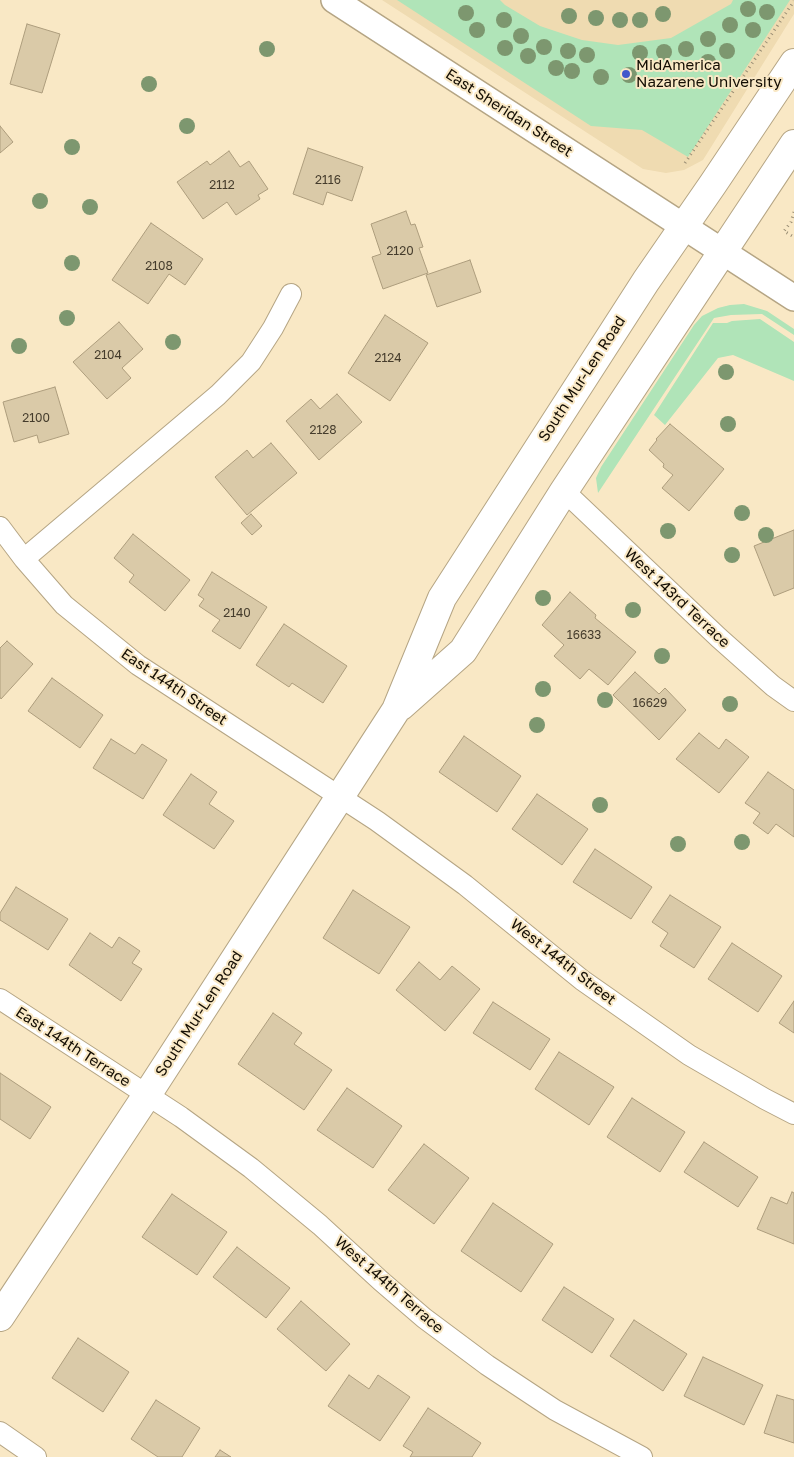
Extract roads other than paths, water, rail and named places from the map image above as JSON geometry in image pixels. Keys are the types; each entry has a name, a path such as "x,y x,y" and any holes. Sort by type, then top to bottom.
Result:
{"main road":[{"name":"South Mur-Len Road","path":"0,1317 147,1095 396,710 442,598 646,281 794,63"},
{"name":"South Mur-Len Road","path":"396,710 463,651 564,491 794,144"}],"street":[{"name":"East Sheridan Street","path":"334,0 794,298"},
{"path":"24,559 218,395 250,362 273,328 291,294"},
{"name":"West 143rd Terrace","path":"564,491 772,686 794,701"},
{"name":"East 144th Street","path":"0,527 24,559 64,605 138,665 340,797"},
{"name":"West 144th Street","path":"340,797 466,884 582,980 689,1055 794,1114"},
{"name":"East 144th Terrace","path":"0,999 147,1095"},
{"name":"West 144th Terrace","path":"147,1095 181,1117 251,1168 320,1225 417,1312 487,1365 555,1410 642,1457"},
{"path":"0,1432 36,1457"}],"place":[{"name":"MidAmerica Nazarene University","path":"626,74"}]}
